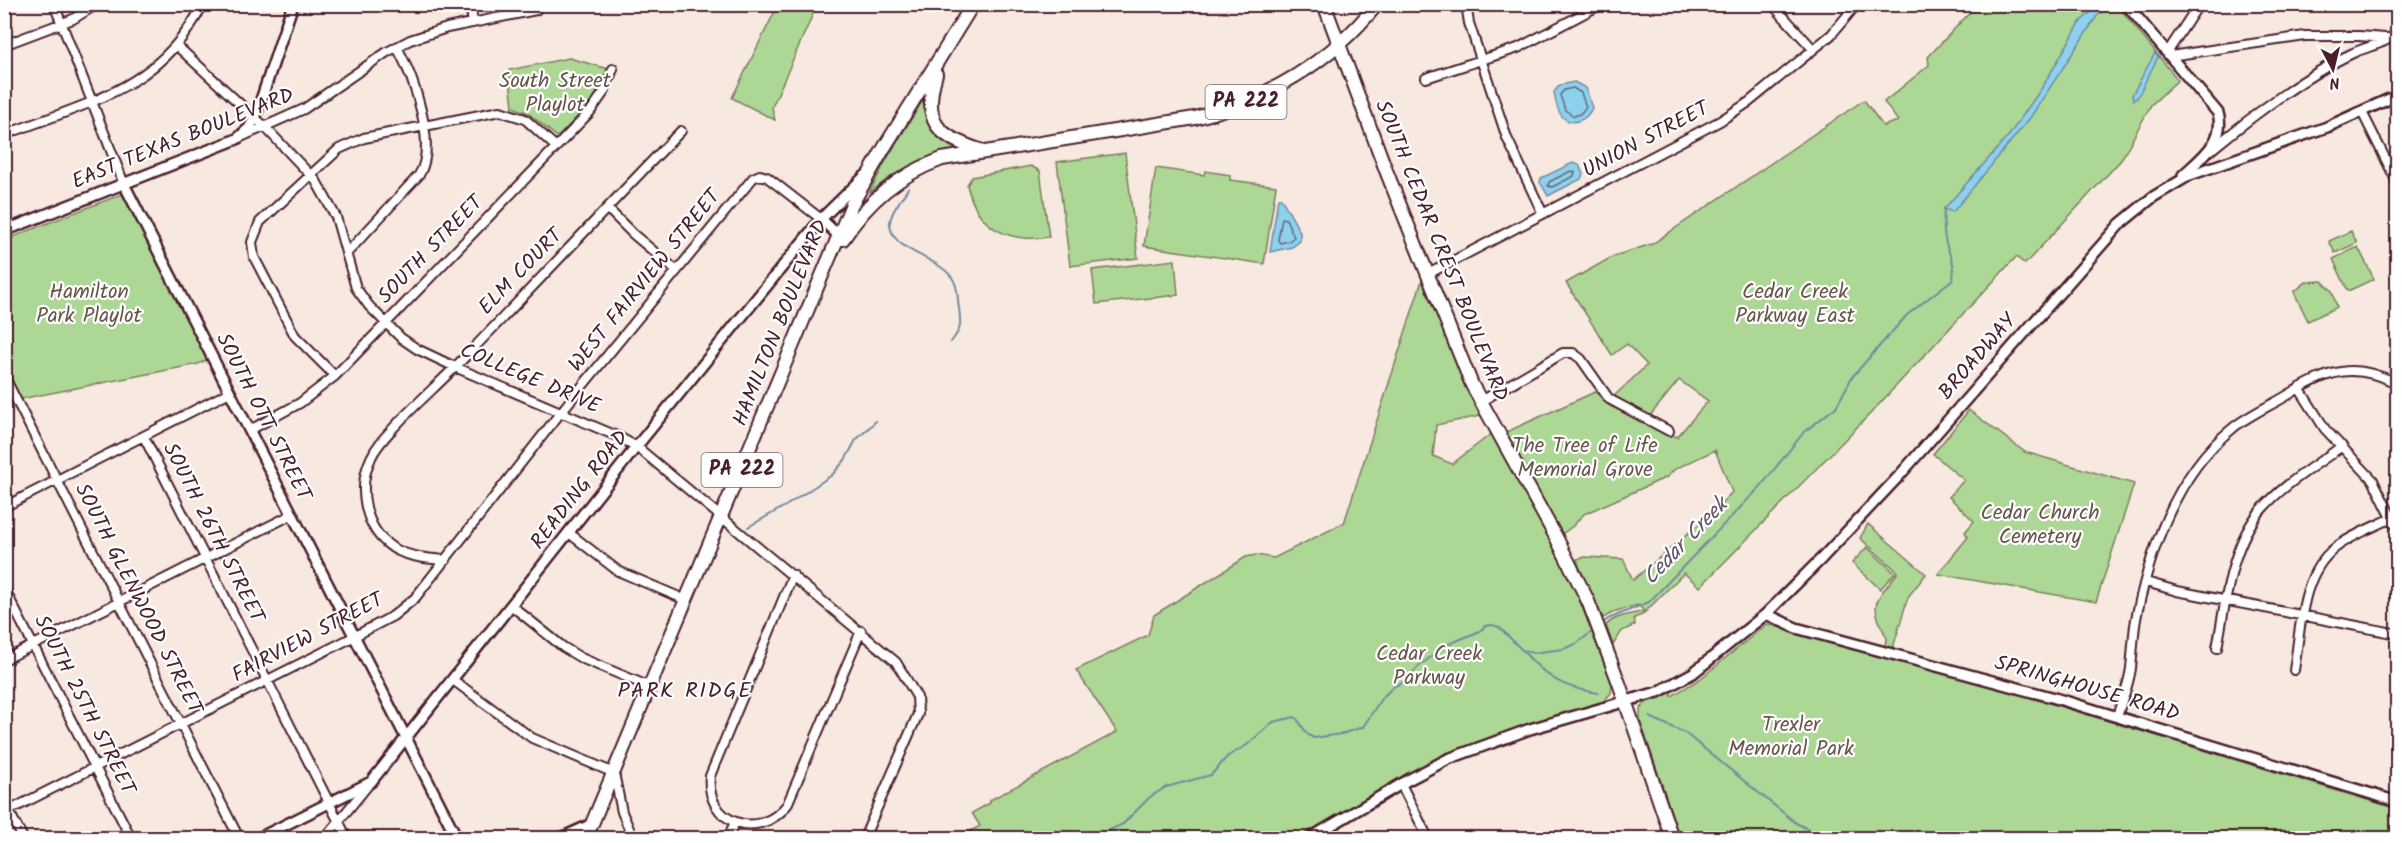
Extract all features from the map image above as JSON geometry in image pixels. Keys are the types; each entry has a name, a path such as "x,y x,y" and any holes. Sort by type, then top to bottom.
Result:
{"main road":[{"name":"HAMILTON BOULEVARD","path":"586,838 856,194 973,4"},
{"name":"SOUTH CEDAR CREST BOULEVARD","path":"1324,4 1458,352 1480,402 1557,538 1593,613 1671,838"},
{"name":"PA 222","path":"833,253 870,203 910,172 942,159 1180,121 1224,111 1289,80 1338,45 1377,4"},
{"path":"940,58 930,91 932,118 946,136 959,144 985,152"}],"street":[{"name":"SOUTH OTT STREET","path":"54,4 124,184 457,838"},
{"path":"4,45 61,23 97,4"},
{"path":"4,135 92,101 146,75 177,46 203,4"},
{"path":"237,139 249,128 255,118 293,4"},
{"path":"470,4 473,23"},
{"path":"1466,4 1469,23 1507,138 1543,214"},
{"path":"1426,78 1518,48 1602,4"},
{"path":"1772,4 1813,49"},
{"name":"UNION STREET","path":"1428,274 1720,121 1749,102 1813,49 1841,25 1857,4"},
{"path":"2126,4 2218,113 2220,127 2210,151"},
{"path":"2169,55 2199,4"},
{"name":"EAST TEXAS BOULEVARD","path":"4,231 265,128 320,99 397,47 424,35 536,10"},
{"path":"2395,39 2397,31"},
{"path":"2169,55 2305,36 2334,35 2395,39"},
{"path":"2174,183 2257,114 2327,67 2354,52 2395,39"},
{"name":"COLLEGE DRIVE","path":"177,46 255,118 310,175 332,206 356,288 369,306 401,338 454,368 619,436 637,447 896,662 917,697 919,707 864,838"},
{"path":"346,254 423,168 427,154 413,80 397,47"},
{"name":"SOUTH STREET","path":"250,430 300,404 335,376 598,102 614,69"},
{"name":"BROADWAY","path":"1316,837 1401,784 1448,759 1530,729 1658,692 1685,679 1766,614 1884,492 2120,224 2146,202 2174,183 2213,165 2324,128 2397,95"},
{"path":"335,376 300,343 254,257 254,235 260,222 339,149 356,140 491,112 508,112 532,124 556,147"},
{"path":"2362,112 2397,184"},
{"name":"ELM COURT","path":"446,560 413,555 393,547 384,540 367,511 365,479 371,457 377,447 681,130"},
{"name":"READING ROAD","path":"325,838 407,739 637,447 821,219 870,170"},
{"name":"WEST FAIRVIEW STREET","path":"561,412 753,178 760,175 767,177 821,219"},
{"path":"607,208 633,234 677,271"},
{"path":"821,219 838,236"},
{"path":"1480,402 1563,353 1573,353 1581,359 1609,399 1669,431"},
{"path":"2117,716 2130,676 2135,625 2160,534 2179,490 2192,472 2233,428 2321,376 2360,370 2383,376 2397,384"},
{"name":"SOUTH GLENWOOD STREET","path":"4,376 239,838"},
{"path":"2299,388 2325,429 2373,480 2394,517 2397,530"},
{"path":"4,507 230,392"},
{"name":"FAIRVIEW STREET","path":"7,812 355,636 404,608 446,560 561,412"},
{"name":"SOUTH 26TH STREET","path":"144,436 347,838"},
{"path":"2217,648 2238,552 2247,531 2262,510 2286,487 2342,446"},
{"path":"4,660 292,514"},
{"path":"2294,670 2308,588 2322,561 2343,543 2394,517"},
{"path":"569,533 618,571 686,600"},
{"path":"793,575 710,776 712,801 722,814 735,822 751,825 767,821 787,805 861,632"},
{"path":"2146,582 2177,591 2397,634"},
{"name":"SOUTH 25TH STREET","path":"4,588 131,838"},
{"path":"512,606 563,647 581,658 650,687"},
{"name":"SPRINGHOUSE ROAD","path":"1766,614 1796,628 2117,716 2397,802"},
{"path":"453,680 532,738 614,773 622,812 633,838"},
{"path":"259,838 371,782"},
{"path":"1401,784 1428,838"},
{"path":"4,802 7,812 23,838"},
{"path":"728,838 735,822"},
{"path":"561,838 592,824"}],"green space":[{"path":"778,5 817,5 772,107 775,120 732,98"},
{"name":"Cedar Creek Parkway East","path":"1977,5 2117,5 2178,80 2151,105 2121,160 2025,264 2016,257 1870,414 1700,587 1684,573 1642,615 1634,618 1635,625 1622,631 1613,645 1606,625 1619,617 1644,611 1638,605 1616,611 1603,618 1577,559 1585,557 1623,559 1633,580 1713,512 1732,492 1715,450 1675,469 1667,477 1584,514 1562,534 1504,433 1595,392 1610,406 1677,437 1708,401 1679,380 1649,417 1612,398 1647,365 1627,344 1612,355 1566,283 1614,256 1652,244 1864,100 1883,126 1898,121 1884,102 1929,65 1928,57"},
{"name":"South Street Playlot","path":"569,58 609,69 593,100 559,136 556,136 528,113 513,107 509,70"},
{"path":"923,100 933,130 949,146 957,150 919,161 892,176 869,193 888,157"},
{"path":"1125,153 1138,258 1070,266 1057,162"},
{"path":"1031,166 1040,171 1049,237 1020,237 1007,235 996,229 978,212 967,185 972,177"},
{"path":"1156,168 1204,175 1205,171 1230,175 1230,180 1276,186 1264,264 1144,246"},
{"name":"Hamilton Park Playlot","path":"122,194 207,360 198,364 21,399 5,366 5,293 10,291 11,286 5,273 5,240"},
{"path":"2351,231 2357,243 2335,253 2329,241"},
{"path":"2358,247 2374,279 2348,291 2333,259"},
{"path":"1175,260 1178,295 1096,304 1092,270"},
{"name":"Cedar Creek Parkway","path":"1424,274 1448,344 1480,416 1436,425 1433,456 1452,464 1491,434 1556,547 1572,581 1612,684 1611,693 1604,701 1456,750 1415,770 1300,838 957,838 980,826 972,813 990,803 990,800 1117,732 1076,670 1148,635 1154,615 1246,557 1256,555 1274,558 1344,523"},
{"path":"2322,281 2332,291 2337,307 2308,321 2294,292 2306,282"},
{"name":"Cedar Church Cemetery","path":"1969,410 2025,452 2134,484 2096,602 1938,574 1968,537 1965,532 1974,521 1949,497 1964,480 1933,454"},
{"path":"1868,524 1926,574 1908,597 1893,648 1884,647 1887,638 1877,617 1876,609 1879,597 1898,572 1860,538"},
{"path":"1867,547 1895,573 1880,589 1852,563"},
{"name":"Trexler Memorial Park","path":"1767,624 1996,687 2397,809 2397,838 1680,838 1640,720 1640,709 1648,701 1670,693 1672,696 1700,679"}],"water":[{"path":"2100,4 2111,5 2097,16 2030,118 1953,212 1944,209 2010,134 2043,86 2081,21"},
{"path":"2155,53 2158,57 2137,98 2133,100 2132,95"},
{"path":"1574,82 1586,88 1592,108 1585,118 1572,122 1560,113 1554,92 1560,85"},
{"path":"1573,163 1579,165 1583,174 1581,179 1548,196 1540,182 1541,178"},
{"path":"1278,198 1281,198 1300,232 1300,241 1292,247 1270,252"}],"waterway":[{"path":"908,188 894,211 890,225 893,235 899,242 939,266 954,281 960,323 959,330 951,342"},
{"name":"Cedar Creek","path":"1602,624 1608,619 1649,602 1761,486 1804,432 1836,407 1852,377 1907,315 1953,279 1952,259 1944,232 1944,209"},
{"path":"748,527 787,505 832,475 845,460 856,440 876,421"},
{"name":"Cedar Creek","path":"1092,838 1123,824 1150,797 1166,787 1211,775 1228,756 1247,745 1273,722 1295,717 1314,738 1341,734 1363,727 1381,699 1393,687 1405,681 1420,665 1449,644 1480,631 1485,626 1499,627 1522,650 1533,653 1563,649 1576,644 1593,631"},
{"path":"1524,652 1540,669 1565,685 1598,693"},
{"path":"1650,717 1685,733 1796,823 1826,838"}],"district":[{"name":"PARK RIDGE","path":"685,691"}],"park label":[{"name":"The Tree of Life Memorial Grove","path":"1585,458"}]}
